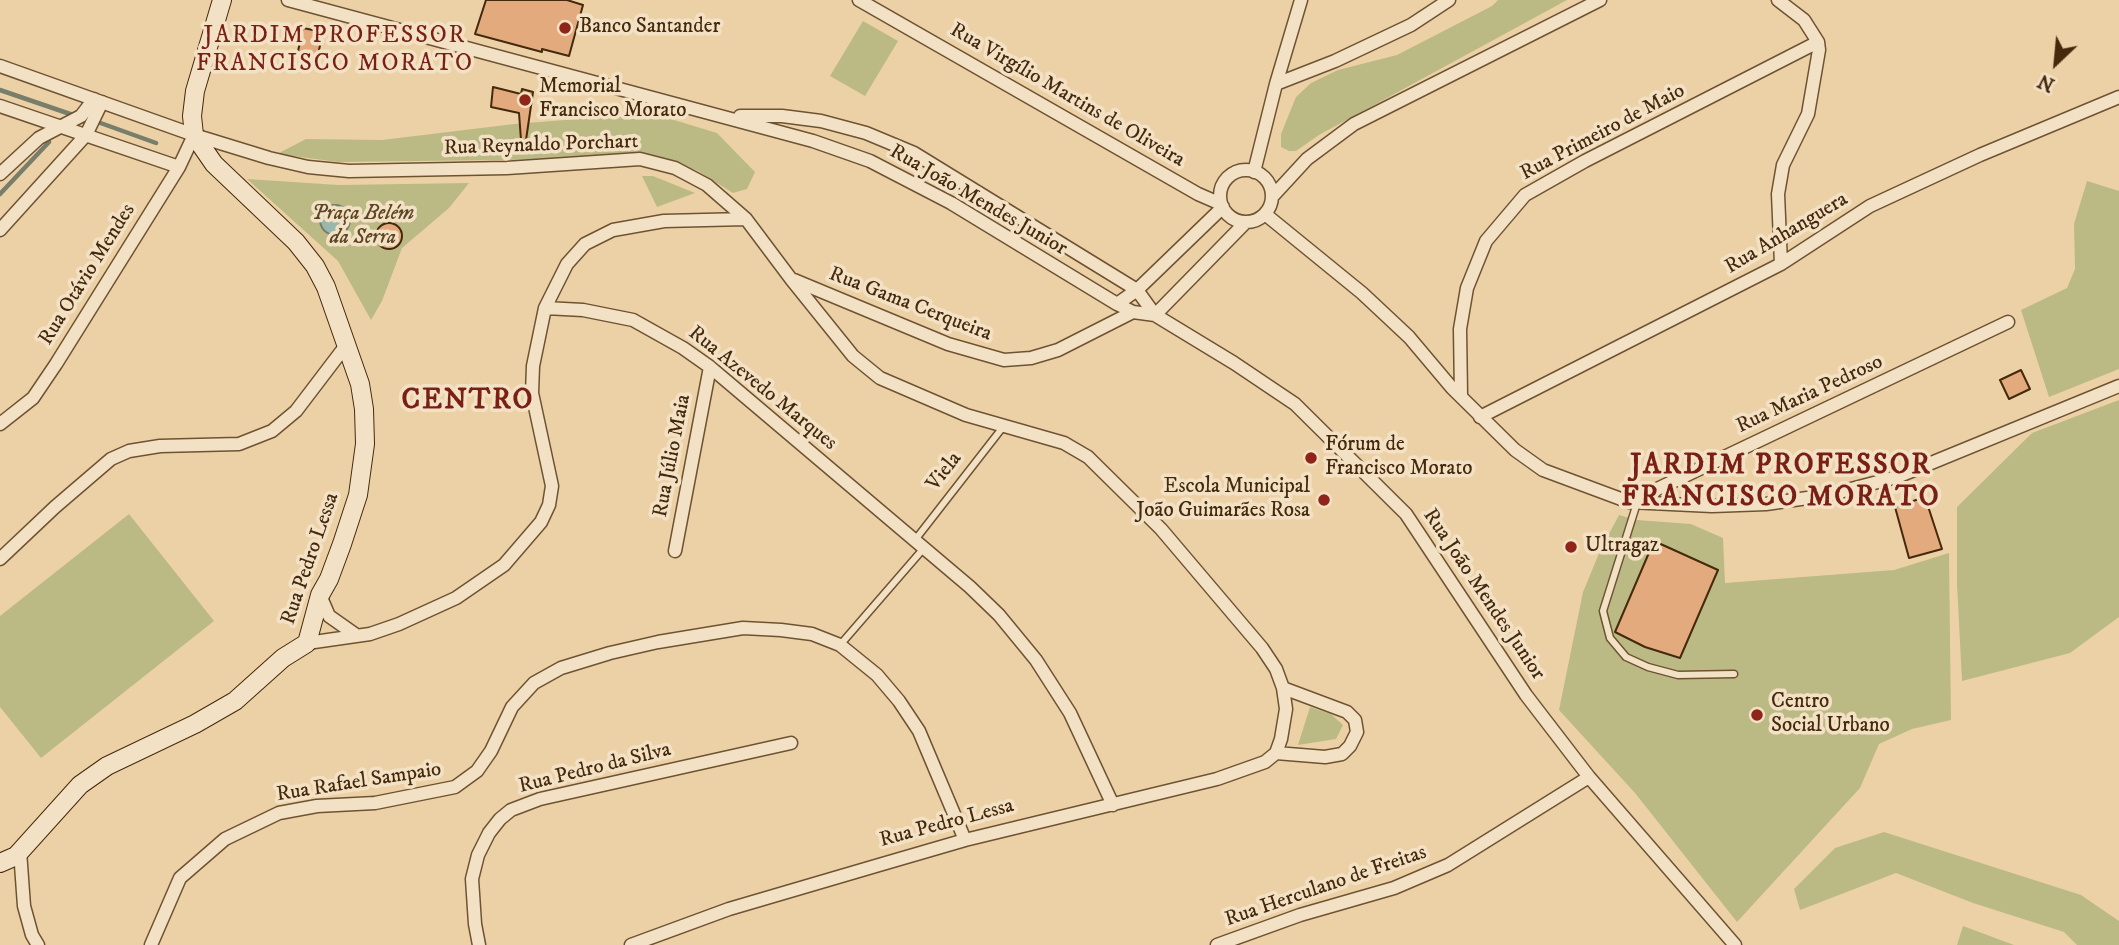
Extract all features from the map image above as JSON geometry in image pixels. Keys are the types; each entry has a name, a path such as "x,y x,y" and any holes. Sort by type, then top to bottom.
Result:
{"main road":[{"path":"194,135 192,116 195,91 222,0"},
{"name":"Rua Pedro Lessa","path":"0,863 20,851 80,785 107,766 195,724 235,701 283,658 307,643 320,595 329,579 358,495 365,444 364,409 360,384 326,287 316,266 296,242 214,164 194,135"}],"street":[{"path":"288,0 722,116"},
{"name":"Rua Virgílio Martins de Oliveira","path":"859,0 1198,194 1222,205"},
{"path":"1254,172 1301,0"},
{"path":"1276,84 1346,56 1411,24 1449,0"},
{"path":"1272,197 1307,159 1354,124 1600,0"},
{"path":"1778,0 1804,20 1818,42 1817,72 1808,114 1783,165 1781,175 1778,194 1781,264"},
{"name":"Rua Primeiro de Maio","path":"1461,396 1460,329 1468,288 1486,241 1525,195 1585,161 1818,42"},
{"name":"Rua Reynaldo Porchart","path":"0,66 194,135 308,167 349,171 507,167 640,159 675,168 707,185 746,219 790,279 853,356 880,378 966,415 1064,443 1088,457 1161,529 1262,648 1276,669 1283,688 1286,709 1276,753"},
{"name":"Rua Anhanguera","path":"1480,418 1781,264 1870,206 1980,155 2119,97"},
{"path":"0,174 39,138 81,116 98,100"},
{"path":"0,230 86,135 98,100"},
{"path":"0,106 178,167"},
{"name":"Rua João Mendes Junior","path":"722,116 782,116 821,121 866,133 914,153 1137,290 1155,315 1295,404 1406,514 1526,695 1589,777 1735,945"},
{"name":"Rua João Mendes Junior","path":"722,116 870,160 951,203 1117,304 1133,312 1155,315"},
{"name":"Rua Otávio Mendes","path":"0,424 33,398 178,167 194,135"},
{"path":"1254,172 1267,182 1272,197 1270,207 1258,219 1246,222 1234,219 1222,205 1221,188 1231,175 1254,172"},
{"path":"1117,304 1137,290 1222,205"},
{"path":"1265,214 1372,302 1409,337 1480,418 1515,450 1543,470 1633,503 1739,505 1807,500 1828,495 1898,477 2119,386"},
{"path":"307,643 370,634 456,598 504,565 541,522 552,485 532,393 533,366 545,308 567,264 585,244 613,230 664,221 746,219"},
{"path":"1155,315 1246,222"},
{"name":"Rua Gama Cerqueira","path":"790,279 948,344 1004,360 1031,358 1058,350 1133,312"},
{"name":"Rua Azevedo Marques","path":"545,308 583,310 633,320 667,338 710,367 919,544 999,615 1037,660 1070,713 1113,805"},
{"name":"Rua Maria Pedroso","path":"1633,503 2008,322"},
{"path":"0,559 55,506 111,458 129,450 160,446 239,444 272,431 296,411 347,344"},
{"name":"Rua Júlio Maia","path":"675,551 710,367"},
{"path":"320,595 329,616 356,635"},
{"name":"Rua Rafael Sampaio","path":"151,945 180,878 225,839 279,814 317,806 375,803 455,787 477,771 491,751 512,707 534,683 561,668 658,642 743,628 812,635 840,645 877,675 919,731 965,841"},
{"path":"1276,753 1325,757 1342,754 1350,746 1357,732 1355,720 1347,712 1283,688"},
{"name":"Rua Pedro da Silva","path":"479,945 472,879 478,855 489,833 511,810 540,799 791,743"},
{"name":"Rua Pedro Lessa","path":"631,945 729,909 965,841 1217,779 1265,762 1276,753"},
{"name":"Rua Herculano de Freitas","path":"1217,945 1300,915 1394,888 1448,865 1589,777"},
{"path":"20,851 24,905 32,935 38,945"}],"lane":[{"name":"Viela","path":"840,645 919,544 1004,425"},
{"path":"1633,503 1604,611 1610,638 1626,657 1678,676 1734,674"}],"green space":[{"path":"1498,0 1567,0 1319,135 1296,151 1281,147 1281,134 1296,97 1311,83 1338,70 1397,55 1492,6"},
{"path":"863,21 898,41 865,96 830,76"},
{"path":"661,116 717,133 755,172 747,189 733,193 698,171 664,158 338,162 277,154 306,139 382,140 514,124"},
{"path":"642,176 653,176 695,193 657,207"},
{"name":"Praça Belém da Serra","path":"247,179 339,185 469,183 449,208 402,248 382,301 371,320 338,261"},
{"path":"2087,181 2119,191 2119,369 2049,397 2021,310 2067,288 2075,269 2074,224"},
{"path":"2119,400 2119,617 2070,653 1962,681 1957,584 1957,507 2032,433"},
{"path":"129,514 214,621 41,758 0,707 0,616"},
{"name":"Centro Social Urbano","path":"1619,515 1637,520 1691,524 1723,538 1725,583 1894,570 1949,553 1951,720 1912,729 1879,744 1860,788 1737,922 1635,793 1559,710 1583,592"},
{"path":"1310,707 1331,714 1343,725 1336,739 1298,745"},
{"path":"1884,832 2081,895 2119,921 2119,945 2077,945 2064,932 1973,903 1896,873 1800,910 1794,889 1835,848"},
{"path":"1963,926 2014,945 1957,945"}],"shaded area":[{"path":"335,205 345,210 350,220 345,230 335,235 325,230 320,220 325,210"}],"building":[{"path":"486,0 567,0 583,5 569,56 542,49 542,52 475,34"},
{"path":"303,28 323,32 317,59 297,56"},
{"path":"493,87 521,94 522,89 533,92 526,140 521,140 519,113 491,107"},
{"path":"389,223 398,227 402,236 398,245 389,249 380,245 376,236 380,227"},
{"path":"2021,370 2030,389 2009,399 2000,380"},
{"path":"1925,497 1942,549 1909,558 1895,507"},
{"path":"1654,541 1718,570 1680,658 1645,647 1615,632"}],"waterway":[{"path":"0,90 76,116"},
{"path":"95,121 156,143"},
{"path":"0,194 49,142"}],"place":[{"name":"Banco Santander","path":"565,28"},
{"name":"Memorial Francisco Morato","path":"525,100"},
{"name":"Fórum de Francisco Morato","path":"1311,458"},
{"name":"Escola Municipal João Guimarães Rosa","path":"1324,500"},
{"name":"Ultragaz","path":"1571,547"},
{"name":"Centro Social Urbano","path":"1757,715"}],"district":[{"name":"JARDIM PROFESSOR FRANCISCO MORATO","path":"335,51"},
{"name":"CENTRO","path":"468,402"},
{"name":"JARDIM PROFESSOR FRANCISCO MORATO","path":"1781,483"}]}
